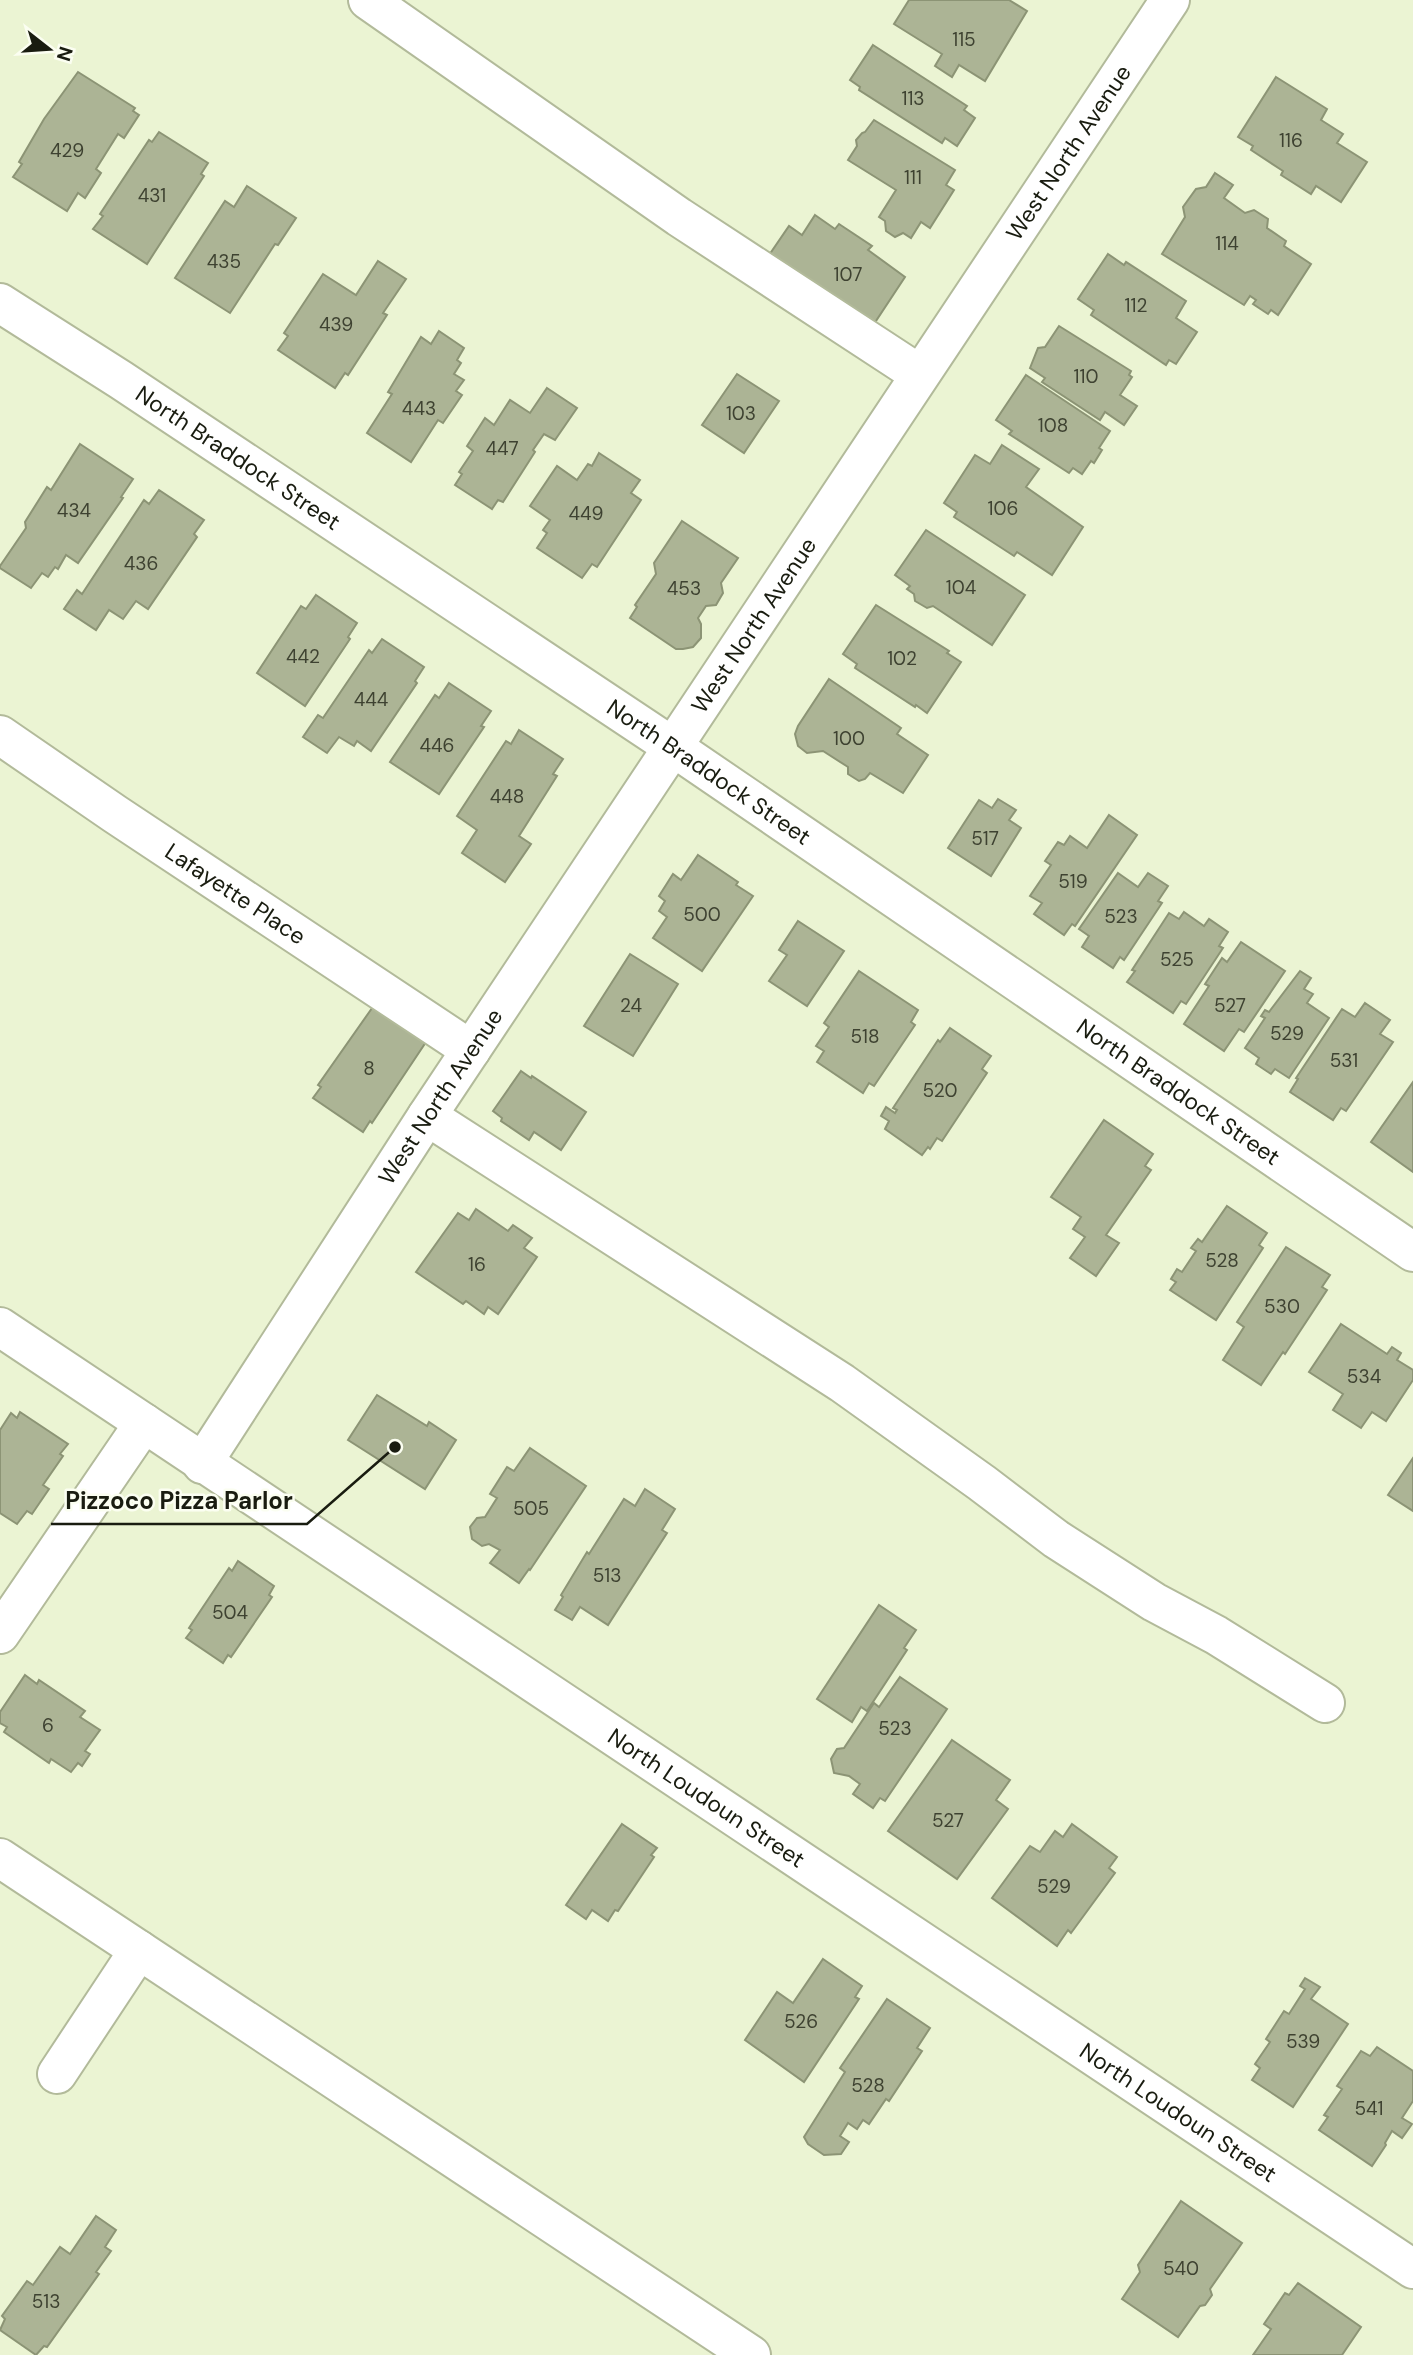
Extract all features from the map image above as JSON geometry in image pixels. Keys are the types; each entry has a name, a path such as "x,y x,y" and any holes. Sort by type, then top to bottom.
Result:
{"street":[{"path":"368,0 679,217 919,374"},
{"name":"West North Avenue","path":"202,1464 427,1116 1170,0"},
{"name":"North Braddock Street","path":"0,303 121,380 673,747 1413,1252"},
{"name":"Lafayette Place","path":"0,735 471,1051"},
{"path":"427,1116 842,1384 1056,1539 1154,1602 1216,1635 1325,1703"},
{"name":"North Loudoun Street","path":"0,1327 1413,2269"},
{"path":"0,1634 144,1423"},
{"path":"0,1858 751,2355"},
{"path":"57,2074 139,1950"}],"building":[{"path":"909,0 1009,0 1027,11 985,81 959,65 952,77 935,66 942,54 894,24"},
{"path":"873,45 967,106 964,110 975,118 957,146 945,138 942,143 859,90 860,87 850,80"},
{"path":"78,72 135,108 133,111 139,115 124,138 118,134 96,169 101,173 85,198 78,193 67,211 13,177 44,119"},
{"path":"1276,77 1327,109 1321,120 1343,134 1337,143 1367,162 1341,202 1316,186 1311,194 1281,175 1283,171 1251,150 1253,146 1238,137"},
{"path":"874,120 955,170 946,185 954,190 930,228 921,222 911,238 903,233 895,237 886,231 885,221 879,217 896,190 848,160 857,146 856,140"},
{"path":"159,132 208,163 201,174 204,176 147,264 93,229 149,140 152,142"},
{"path":"1215,173 1233,185 1224,198 1245,213 1254,210 1268,219 1267,228 1286,241 1284,246 1311,264 1278,315 1271,310 1268,314 1253,304 1256,300 1250,296 1244,305 1162,254 1185,217 1183,207 1196,189 1206,187"},
{"path":"247,186 296,218 278,245 275,244 230,313 175,278 225,201 234,207"},
{"path":"815,215 835,229 839,224 872,246 868,250 905,277 868,333 765,261 789,226 802,235"},
{"path":"1108,254 1124,265 1126,262 1186,301 1176,318 1197,332 1176,364 1169,360 1166,365 1091,315 1094,310 1078,299"},
{"path":"378,261 406,279 383,313 387,315 348,375 345,373 335,388 278,350 288,336 284,333 323,274 356,295"},
{"path":"1059,326 1131,371 1129,375 1132,377 1120,395 1137,406 1124,425 1105,412 1100,420 1042,382 1045,378 1030,368 1038,348 1045,347"},
{"path":"439,331 464,348 457,360 461,363 454,374 464,380 456,391 462,395 443,423 438,420 411,462 367,433 392,394 388,392 421,337 431,344"},
{"path":"737,374 779,401 744,453 702,425"},
{"path":"1026,375 1110,431 1099,448 1102,450 1094,463 1091,461 1082,474 1073,468 1069,473 1009,434 1012,431 996,420"},
{"path":"547,388 577,408 555,440 544,434 503,502 498,500 492,509 455,485 462,474 459,472 473,451 467,446 485,418 494,425 510,400 530,413"},
{"path":"80,444 133,479 78,563 66,555 58,569 55,567 48,577 42,573 31,588 0,566 26,528 25,522 47,487 51,490"},
{"path":"1002,445 1039,469 1026,487 1083,527 1052,575 1017,552 1014,556 954,517 957,512 944,503 975,455 990,464"},
{"path":"599,453 640,480 631,493 641,500 597,567 592,564 582,578 537,548 547,533 543,530 550,520 530,506 557,466 577,480 588,464 592,466"},
{"path":"159,490 204,520 194,534 197,537 148,609 136,601 123,619 109,610 96,630 64,609 77,590 82,594 144,500 149,504"},
{"path":"682,521 738,558 721,583 723,593 716,605 706,606 698,618 701,638 693,647 676,649 630,618 637,607 635,605 656,574 654,563"},
{"path":"926,530 1025,595 992,645 933,606 927,608 915,601 914,594 907,589 910,586 895,575"},
{"path":"316,595 357,623 348,637 350,639 305,706 257,673 301,606 306,609"},
{"path":"876,605 949,651 947,653 961,662 927,713 855,668 857,664 843,654"},
{"path":"382,639 424,667 415,681 417,683 371,751 357,741 354,746 339,737 327,753 303,737 318,715 323,718 369,650 372,653"},
{"path":"829,679 901,728 897,734 928,755 903,793 870,773 859,781 848,774 848,767 823,751 807,753 798,746 795,734 798,726"},
{"path":"449,683 491,711 481,726 484,727 439,794 390,762 435,695 439,698"},
{"path":"519,730 563,759 553,774 557,776 519,836 531,844 505,882 462,853 477,830 457,816 506,741 511,744"},
{"path":"998,799 1016,810 1009,820 1021,828 991,876 948,848 979,800 992,808"},
{"path":"1109,815 1137,835 1075,926 1072,924 1064,935 1034,914 1042,903 1030,896 1051,865 1045,861 1058,842 1064,845 1070,836 1087,848"},
{"path":"698,855 738,882 736,885 753,896 702,971 653,938 667,917 659,911 665,901 659,896 673,874 681,880"},
{"path":"1118,873 1138,887 1148,873 1168,886 1158,901 1162,903 1124,960 1120,957 1113,968 1082,947 1089,936 1079,929"},
{"path":"1184,912 1204,926 1209,919 1228,932 1219,946 1223,948 1186,1004 1181,1001 1173,1013 1127,982 1169,913 1179,919"},
{"path":"798,921 844,951 807,1006 769,981 787,955 779,950"},
{"path":"1241,942 1285,971 1244,1032 1239,1029 1224,1051 1184,1024 1209,986 1205,984 1222,958 1227,962"},
{"path":"630,954 678,984 633,1056 584,1026"},
{"path":"859,971 918,1010 911,1022 915,1025 874,1086 869,1083 863,1093 817,1062 824,1051 816,1046 829,1027 824,1023"},
{"path":"1300,971 1311,978 1304,989 1313,994 1307,1003 1329,1018 1289,1078 1275,1069 1271,1074 1256,1064 1259,1058 1245,1048 1265,1018 1261,1016 1265,1010 1269,1012"},
{"path":"377,1001 430,1036 372,1123 370,1121 363,1132 313,1098 321,1087 318,1085"},
{"path":"1365,1003 1390,1020 1380,1034 1393,1042 1346,1111 1341,1108 1333,1120 1290,1092 1298,1079 1296,1078 1342,1009 1355,1017"},
{"path":"950,1028 991,1056 982,1069 987,1073 942,1141 937,1138 922,1155 885,1129 889,1121 881,1116 886,1107 895,1113 897,1110 893,1108 938,1040 940,1042"},
{"path":"521,1071 586,1112 561,1150 534,1132 529,1140 501,1121 502,1118 493,1111"},
{"path":"1413,1082 1413,1172 1371,1142"},
{"path":"1104,1120 1153,1154 1145,1166 1151,1170 1106,1235 1119,1243 1096,1276 1070,1258 1085,1237 1073,1229 1081,1217 1051,1197"},
{"path":"1227,1206 1267,1233 1259,1245 1263,1248 1216,1320 1170,1290 1176,1282 1171,1279 1177,1269 1182,1272 1196,1251 1191,1248 1198,1239 1202,1242"},
{"path":"476,1209 508,1231 513,1225 532,1238 524,1248 537,1257 498,1314 488,1307 484,1314 466,1301 463,1304 416,1272 458,1213 469,1220"},
{"path":"1286,1247 1330,1275 1322,1287 1327,1290 1261,1385 1223,1360 1244,1327 1237,1322"},
{"path":"1341,1324 1387,1354 1392,1347 1401,1353 1397,1360 1413,1370 1413,1380 1386,1421 1372,1412 1361,1428 1333,1410 1343,1394 1309,1372"},
{"path":"377,1395 427,1426 429,1422 456,1440 425,1489 348,1440"},
{"path":"20,1412 68,1444 43,1485 49,1489 32,1514 27,1511 17,1524 0,1513 0,1430 11,1413 17,1418"},
{"path":"530,1448 586,1486 519,1583 490,1563 500,1550 489,1544 482,1546 472,1539 470,1527 477,1518 485,1517 497,1498 490,1494 507,1467 514,1471"},
{"path":"1413,1458 1413,1511 1388,1495"},
{"path":"645,1489 675,1509 662,1530 667,1533 608,1625 580,1607 572,1620 555,1610 587,1552 589,1554 624,1499 635,1506"},
{"path":"238,1561 274,1586 269,1595 272,1597 231,1657 228,1655 223,1663 186,1638 192,1630 189,1628 229,1568 232,1571"},
{"path":"879,1605 916,1630 904,1648 907,1650 867,1711 861,1707 852,1722 817,1699"},
{"path":"25,1675 37,1684 39,1680 85,1711 80,1717 100,1730 85,1751 90,1754 82,1766 78,1763 71,1772 51,1759 49,1763 4,1732 7,1727 0,1723 0,1712"},
{"path":"900,1677 947,1709 885,1801 880,1798 873,1808 853,1794 860,1784 849,1776 834,1773 831,1759 837,1749 844,1748 874,1703 879,1707"},
{"path":"952,1740 1010,1780 996,1800 1008,1809 957,1879 888,1831"},
{"path":"622,1824 657,1848 651,1855 654,1857 618,1911 615,1910 608,1921 592,1910 586,1919 566,1905"},
{"path":"1072,1824 1117,1857 1109,1868 1115,1873 1071,1933 1068,1930 1057,1946 992,1898 1030,1846 1040,1852 1055,1831 1063,1837"},
{"path":"823,1959 862,1986 855,1997 859,1999 804,2082 745,2040 777,1992 793,2003"},
{"path":"1305,1978 1320,1987 1311,1999 1348,2024 1293,2107 1252,2080 1260,2068 1255,2064 1270,2042 1266,2039 1284,2011 1289,2014 1305,1989 1300,1986"},
{"path":"887,1999 930,2028 917,2048 922,2051 889,2101 886,2099 869,2124 863,2120 857,2129 848,2123 840,2136 849,2142 841,2154 824,2155 808,2144 804,2137 845,2072 840,2068"},
{"path":"1377,2047 1413,2071 1413,2101 1402,2118 1412,2124 1402,2138 1392,2131 1372,2166 1319,2130 1328,2117 1324,2115 1342,2089 1337,2086 1361,2051 1370,2056"},
{"path":"1181,2201 1242,2243 1210,2289 1212,2295 1205,2305 1200,2306 1178,2337 1122,2299 1140,2272 1138,2265"},
{"path":"96,2216 116,2230 105,2247 111,2251 96,2272 99,2274 47,2347 44,2346 36,2355 0,2330 5,2319 2,2316 27,2281 33,2285 60,2247 70,2254"},
{"path":"1298,2283 1361,2327 1342,2355 1253,2355 1271,2329 1264,2324 1285,2293 1289,2295"}],"place":[{"name":"Pizzoco Pizza Parlor","path":"395,1447"}]}
